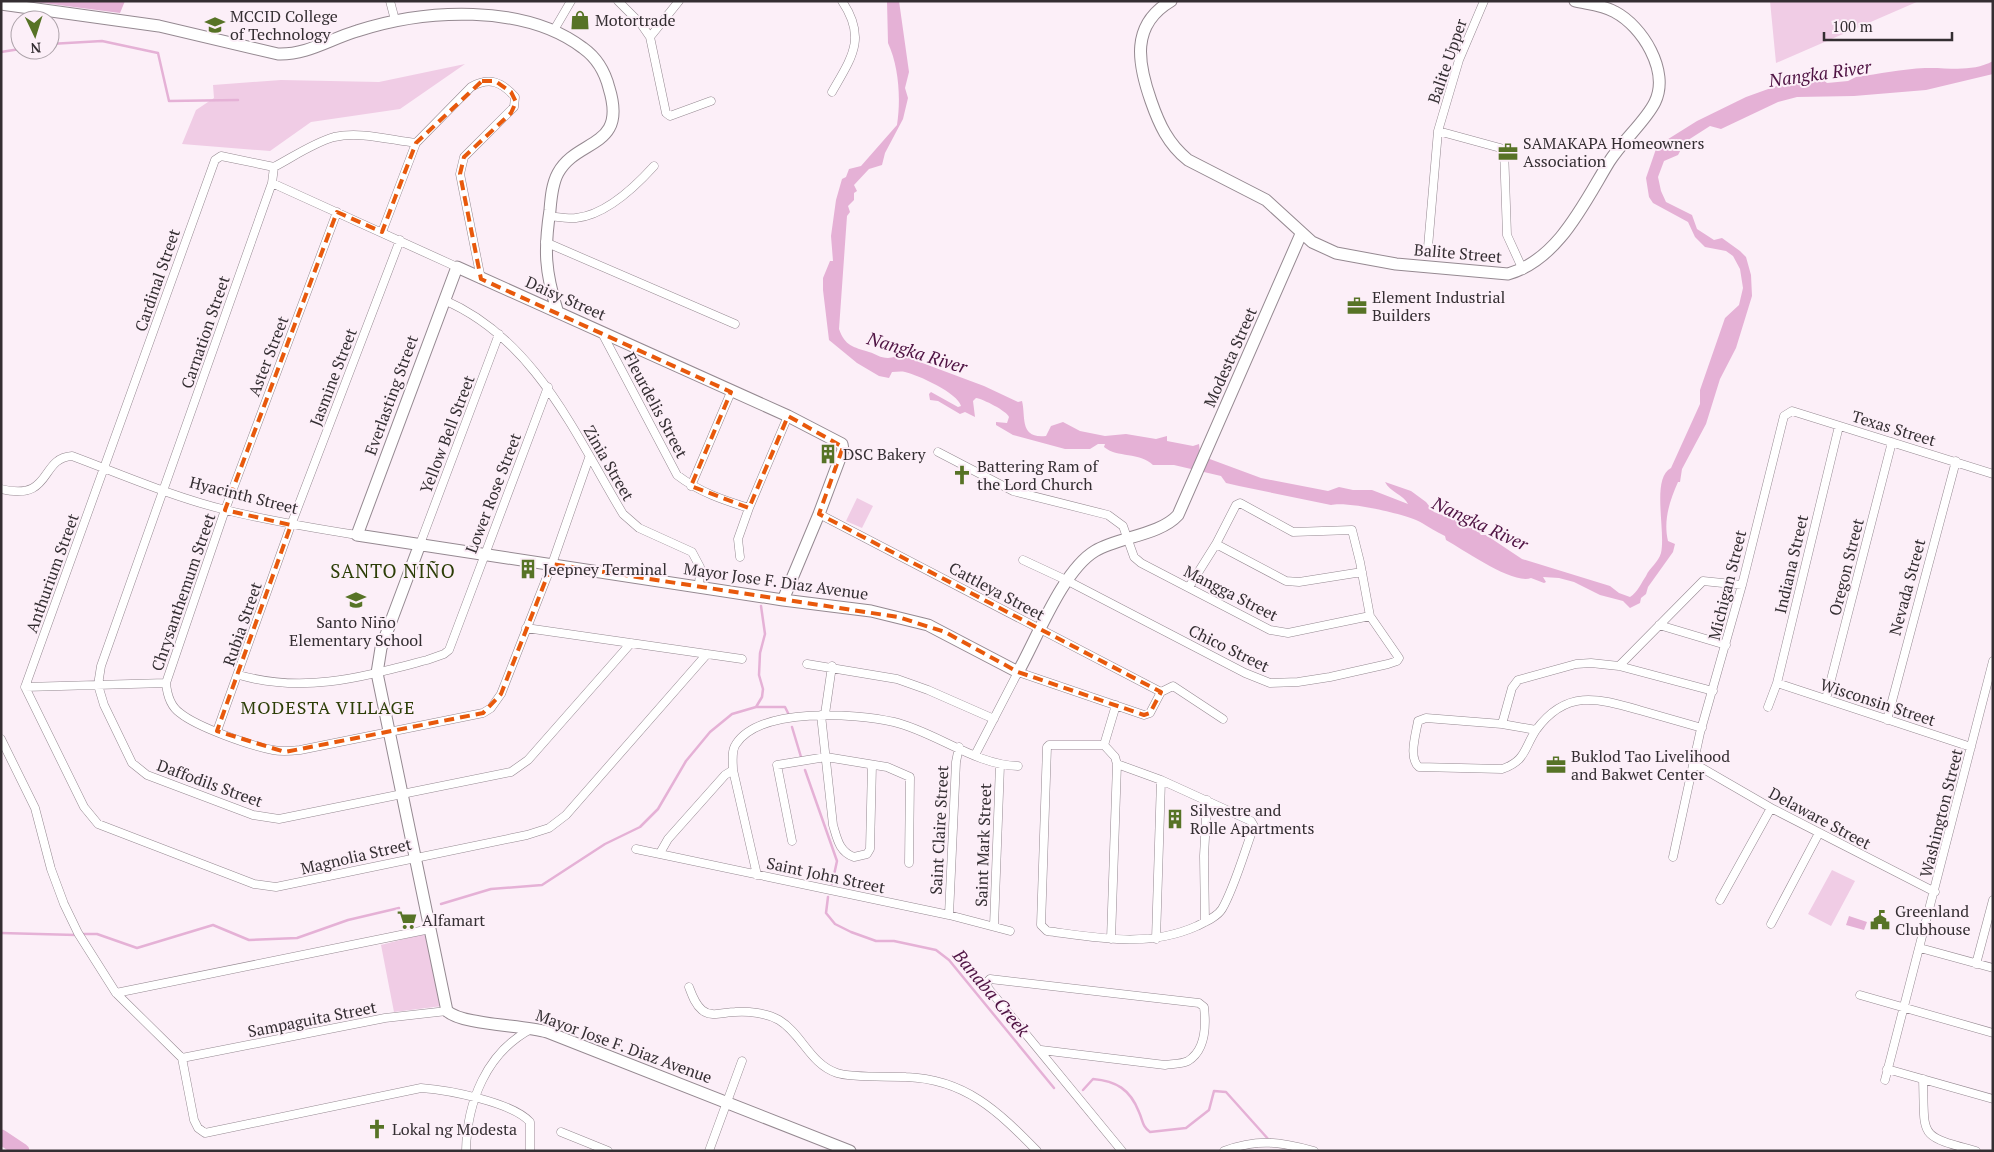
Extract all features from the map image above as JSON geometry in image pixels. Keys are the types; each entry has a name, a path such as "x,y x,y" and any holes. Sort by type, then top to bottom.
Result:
{"main road":[{"name":"Balite Street","path":"1171,1 1148,22 1140,49 1144,80 1161,128 1177,151 1188,160 1266,200 1302,234 1325,249 1369,261 1508,274 1524,270 1567,228 1620,144 1649,111 1658,93 1658,76 1654,60 1638,32 1626,18 1614,10 1575,1"},
{"path":"1,4 158,26 278,54 291,54 315,48 355,31 395,20 480,15 528,21 554,30 592,56 602,69 611,94 613,118 606,133 563,165 557,174 546,242 547,275 557,310"},
{"name":"Modesta Street","path":"1126,538 1172,521 1182,507 1302,234"},
{"name":"Daisy Street","path":"457,266 480,273 731,392 788,416 842,444 843,447 819,514"},
{"name":"Everlasting Street","path":"357,535 457,266"},
{"path":"782,600 819,514"},
{"name":"Hyacinth Street","path":"357,535 420,544"},
{"path":"1018,672 1066,580 1079,564 1096,551 1126,538"},
{"path":"420,544 381,648 377,673 447,1012"},
{"name":"Mayor Jose F. Diaz Avenue","path":"420,544 782,600 871,611 928,626 1018,672"},
{"name":"Mayor Jose F. Diaz Avenue","path":"447,1012 458,1018 532,1028 850,1151"}],"street":[{"path":"390,1 395,20"},
{"path":"554,30 571,1"},
{"path":"618,1 641,24 650,38 666,113 670,116 710,101"},
{"path":"650,38 679,1"},
{"path":"832,92 854,50 856,40 853,19 842,1"},
{"name":"Balite Upper","path":"1428,247 1438,131 1459,60 1484,1"},
{"path":"382,232 416,143 471,87 482,81 495,81 515,97 514,107 464,157 460,174 480,273"},
{"path":"1438,131 1504,149 1508,234 1524,270"},
{"path":"274,167 323,141 336,137 356,136 416,143"},
{"name":"Cardinal Street","path":"105,468 215,160 221,156 274,167"},
{"path":"549,216 575,218 598,210 639,182 654,166"},
{"name":"Carnation Street","path":"164,491 272,183 274,167"},
{"name":"Daisy Street","path":"272,183 457,266"},
{"name":"Aster Street","path":"225,510 337,212"},
{"name":"Jasmine Street","path":"291,525 400,240"},
{"path":"546,242 735,324"},
{"name":"Zinia Street","path":"444,300 470,312 499,334 548,387 623,514 639,528 692,552 700,566 699,587"},
{"name":"Fleurdelis Street","path":"602,331 677,475 691,486 716,498 748,508"},
{"name":"Yellow Bell Street","path":"420,544 499,334"},
{"name":"Lower Rose Street","path":"377,673 436,658 449,650 548,387"},
{"path":"691,486 731,392"},
{"name":"Texas Street","path":"1787,412 1792,411 1993,474"},
{"name":"Michigan Street","path":"1673,856 1702,728 1726,645 1784,416 1787,412"},
{"path":"740,557 738,539 748,508 788,416"},
{"name":"Indiana Street","path":"1768,707 1777,683 1838,426"},
{"name":"Oregon Street","path":"1826,700 1892,442"},
{"name":"Mangga Street","path":"938,452 1014,491 1108,514 1123,526 1134,557 1141,563 1270,630 1280,633 1297,632 1370,616"},
{"name":"Hyacinth Street","path":"1,489 19,492 35,488 57,461 66,456 72,456 164,491 225,510 291,525 357,535"},
{"path":"26,687 166,683 167,693 172,705 179,713 217,732 263,748 285,752 471,716 491,708 500,694 552,564 589,458"},
{"name":"Nevada Street","path":"1887,720 1956,461"},
{"name":"Anthurium Street","path":"26,687 105,468"},
{"name":"Daffodils Street","path":"164,491 101,666 98,685 104,706 119,738 132,763 138,770 147,776 253,815 267,819 290,818 501,775 520,767 631,644"},
{"path":"1190,587 1216,544 1236,505 1244,503 1293,532 1352,530 1370,616"},
{"name":"Chrysanthemum Street","path":"166,683 225,510"},
{"name":"Cattleya Street","path":"819,514 1161,692"},
{"name":"Rubia Street","path":"217,732 239,675 291,525"},
{"path":"1216,544 1286,581 1299,582 1362,572"},
{"path":"1023,560 1066,580"},
{"name":"Chico Street","path":"1066,580 1245,673 1270,682 1298,682 1330,677 1397,661 1399,658 1398,654 1370,616"},
{"path":"1619,666 1703,581 1742,584"},
{"path":"1659,625 1726,645"},
{"path":"526,628 742,659"},
{"name":"Magnolia Street","path":"26,687 84,806 98,824 266,887 290,886 416,857 527,835 559,822 708,654"},
{"name":"Washington Street","path":"1885,1080 1993,661"},
{"path":"1502,724 1512,688 1518,680 1576,664 1590,663 1619,666 1712,691"},
{"path":"807,664 832,666 897,679 928,690 994,719"},
{"path":"832,666 823,714 826,758 833,824 837,841 848,855 861,856 870,849 872,765"},
{"path":"976,755 1018,672 1147,715 1161,692 1174,686 1223,719"},
{"path":"239,675 275,684 299,684 322,683 377,673"},
{"name":"Wisconsin Street","path":"1777,683 1971,747"},
{"path":"1536,730 1502,724 1421,719 1418,721 1414,750 1416,765 1502,768 1513,765 1521,758 1536,730 1562,706 1571,702 1593,699 1702,728"},
{"path":"1104,745 1116,705"},
{"path":"757,875 733,770 735,745 749,729 763,723 823,714 893,722 1000,766 1018,766"},
{"path":"1,739 35,808 58,887 80,936 116,993 182,1058 194,1120 198,1128 205,1132 421,1088 448,1090 508,1109 530,1121 530,1151"},
{"path":"1111,939 1115,757 1104,745 1052,744 1047,747 1041,925 1047,931 1111,939 1156,939 1178,934 1205,922 1222,908 1254,826 1251,821 1207,800 1161,780 1116,764"},
{"name":"Saint Claire Street","path":"949,915 956,762 959,748"},
{"path":"792,841 777,766 826,758 887,767 910,777 909,864"},
{"name":"Delaware Street","path":"1695,764 1771,808 1935,892"},
{"name":"Saint Mark Street","path":"994,926 1000,766"},
{"path":"660,853 668,839 725,776 733,770"},
{"path":"1156,939 1161,780"},
{"path":"1205,922 1204,856 1207,800"},
{"path":"1720,900 1771,808"},
{"path":"1771,924 1818,833"},
{"name":"Saint John Street","path":"636,849 949,915 1010,931"},
{"path":"1976,964 1993,900"},
{"path":"116,993 430,929"},
{"path":"1920,948 1993,968"},
{"path":"1041,1050 1165,1065 1180,1063 1188,1060 1201,1046 1204,1007 1198,1004 990,979 987,982 988,988 1041,1050 1122,1151"},
{"path":"689,987 696,1004 709,1014 752,1012 779,1020 797,1036 814,1059 838,1074 911,1077 956,1087 987,1104 1038,1151"},
{"path":"1860,995 1993,1033"},
{"name":"Sampaguita Street","path":"182,1058 384,1018 447,1012"},
{"path":"466,1151 467,1124 474,1098 496,1058 513,1038 532,1028"},
{"path":"709,1151 742,1062"},
{"path":"1888,1069 1993,1099"},
{"path":"1923,1080 1925,1127 1930,1135 1938,1140 1976,1151"},
{"path":"561,1132 608,1151"},
{"path":"1224,1151 1257,1141 1284,1143 1314,1151"}],"highlighted area":[{"path":"482,81 495,81 511,92 516,102 511,113 464,157 460,174 481,279 731,392 691,486 749,508 788,416 843,447 819,514 1161,692 1150,713 1144,715 1018,672 945,632 898,617 552,564 501,694 483,713 285,752 217,731 291,525 225,510 337,212 382,232 416,143"}],"shaded area":[{"path":"28,1 125,1 120,13"},
{"path":"887,1 899,1 909,72 905,88 908,98 903,119 885,153 882,165 869,169 854,185 857,191 854,193 854,200 848,206 850,212 847,216 839,329 847,342 854,347 885,358 892,358 904,353 909,358 984,386 1018,402 1022,401 1025,426 1031,434 1037,436 1046,436 1051,426 1063,422 1080,431 1105,436 1126,434 1156,439 1167,436 1167,441 1193,446 1199,444 1200,453 1207,458 1261,478 1328,491 1339,487 1353,490 1372,490 1408,504 1385,482 1411,491 1426,502 1434,512 1475,527 1481,535 1486,535 1522,559 1610,586 1619,593 1630,597 1637,590 1661,553 1660,493 1662,482 1665,474 1671,468 1700,404 1700,390 1725,318 1739,305 1743,288 1740,269 1733,256 1726,251 1705,247 1695,237 1688,222 1653,203 1649,197 1646,178 1657,146 1697,121 1746,97 1788,82 1804,83 1813,77 1821,78 1827,83 1848,81 1856,77 1908,69 1959,69 1985,65 1993,61 1993,74 1926,90 1854,96 1797,97 1778,102 1721,129 1710,126 1685,142 1678,155 1664,161 1658,177 1666,202 1692,215 1697,229 1714,240 1722,238 1746,257 1751,275 1752,296 1736,348 1720,379 1706,424 1682,469 1680,482 1678,482 1670,503 1666,525 1668,541 1675,544 1673,552 1648,587 1640,603 1630,608 1623,601 1600,595 1574,582 1559,578 1543,577 1546,582 1544,583 1531,578 1523,579 1501,572 1446,540 1445,536 1414,519 1404,516 1377,509 1339,504 1331,505 1226,483 1221,476 1174,465 1153,465 1142,458 1115,453 1104,447 1105,444 1098,444 1090,449 1065,449 1013,435 996,425 996,422 1007,423 1009,417 989,403 976,398 973,401 975,417 965,412 960,414 938,401 930,400 929,394 931,392 958,407 961,406 953,396 928,381 903,372 892,372 889,378 879,376 857,363 829,340 823,278 830,261 833,261 831,236 836,200 842,179 846,177 849,169 861,166 897,125 899,105 898,83 895,62 888,43"},
{"path":"1770,1 1919,1 1776,63"},
{"path":"465,64 400,109 311,122 270,151 182,144 196,110 214,98 213,85 281,80 379,82"},
{"path":"857,498 873,506 862,528 846,521"},
{"path":"1832,870 1855,881 1831,926 1808,914"},
{"path":"1849,916 1867,922 1864,930 1846,925"},
{"path":"423,934 429,937 442,1006 394,1012 381,945"}],"waterway":[{"path":"60,43 102,41 158,53 169,101 238,100"},
{"path":"1,52 10,51"},
{"name":"Banaba Creek","path":"761,606 765,634 760,653 759,675 763,689 762,697 756,707 785,707 788,713"},
{"path":"441,904 491,889 542,885 605,844 640,827 658,809 686,761 710,732 732,714 756,707"},
{"name":"Banaba Creek","path":"792,727 801,757"},
{"name":"Banaba Creek","path":"805,770 837,861 832,884"},
{"name":"Banaba Creek","path":"828,897 826,913 835,924 876,941 894,941 936,950 949,960 1054,1088"},
{"path":"81,934 97,934 137,948 213,925 249,940 297,938 348,920 399,908"},
{"path":"1,933 76,935"},
{"name":"Banaba Creek","path":"1083,1090 1093,1079 1115,1084 1131,1097 1144,1125 1150,1132 1186,1128 1209,1110 1214,1091 1226,1092 1269,1140"},
{"path":"1,1137 22,1151"}],"place":[{"name":"Motortrade","path":"580,20"},
{"name":"MCCID College of Technology","path":"215,25"},
{"name":"SAMAKAPA Homeowners Association","path":"1508,152"},
{"name":"Element Industrial Builders","path":"1357,306"},
{"name":"DSC Bakery","path":"828,454"},
{"name":"Battering Ram of the Lord Church","path":"962,475"},
{"name":"Jeepney Terminal","path":"528,569"},
{"name":"Santo Niño Elementary School","path":"356,600"},
{"name":"Buklod Tao Livelihood and Bakwet Center","path":"1556,765"},
{"name":"Silvestre and Rolle Apartments","path":"1175,819"},
{"name":"Alfamart","path":"407,920"},
{"name":"Greenland Clubhouse","path":"1880,920"},
{"name":"Lokal ng Modesta","path":"377,1129"}],"district":[{"name":"SANTO NIÑO","path":"393,571"},
{"name":"MODESTA VILLAGE","path":"328,708"}],"water label":[{"name":"Nangka River","path":"1820,74"},
{"name":"Nangka River","path":"917,353"},
{"name":"Nangka River","path":"1480,524"}]}
